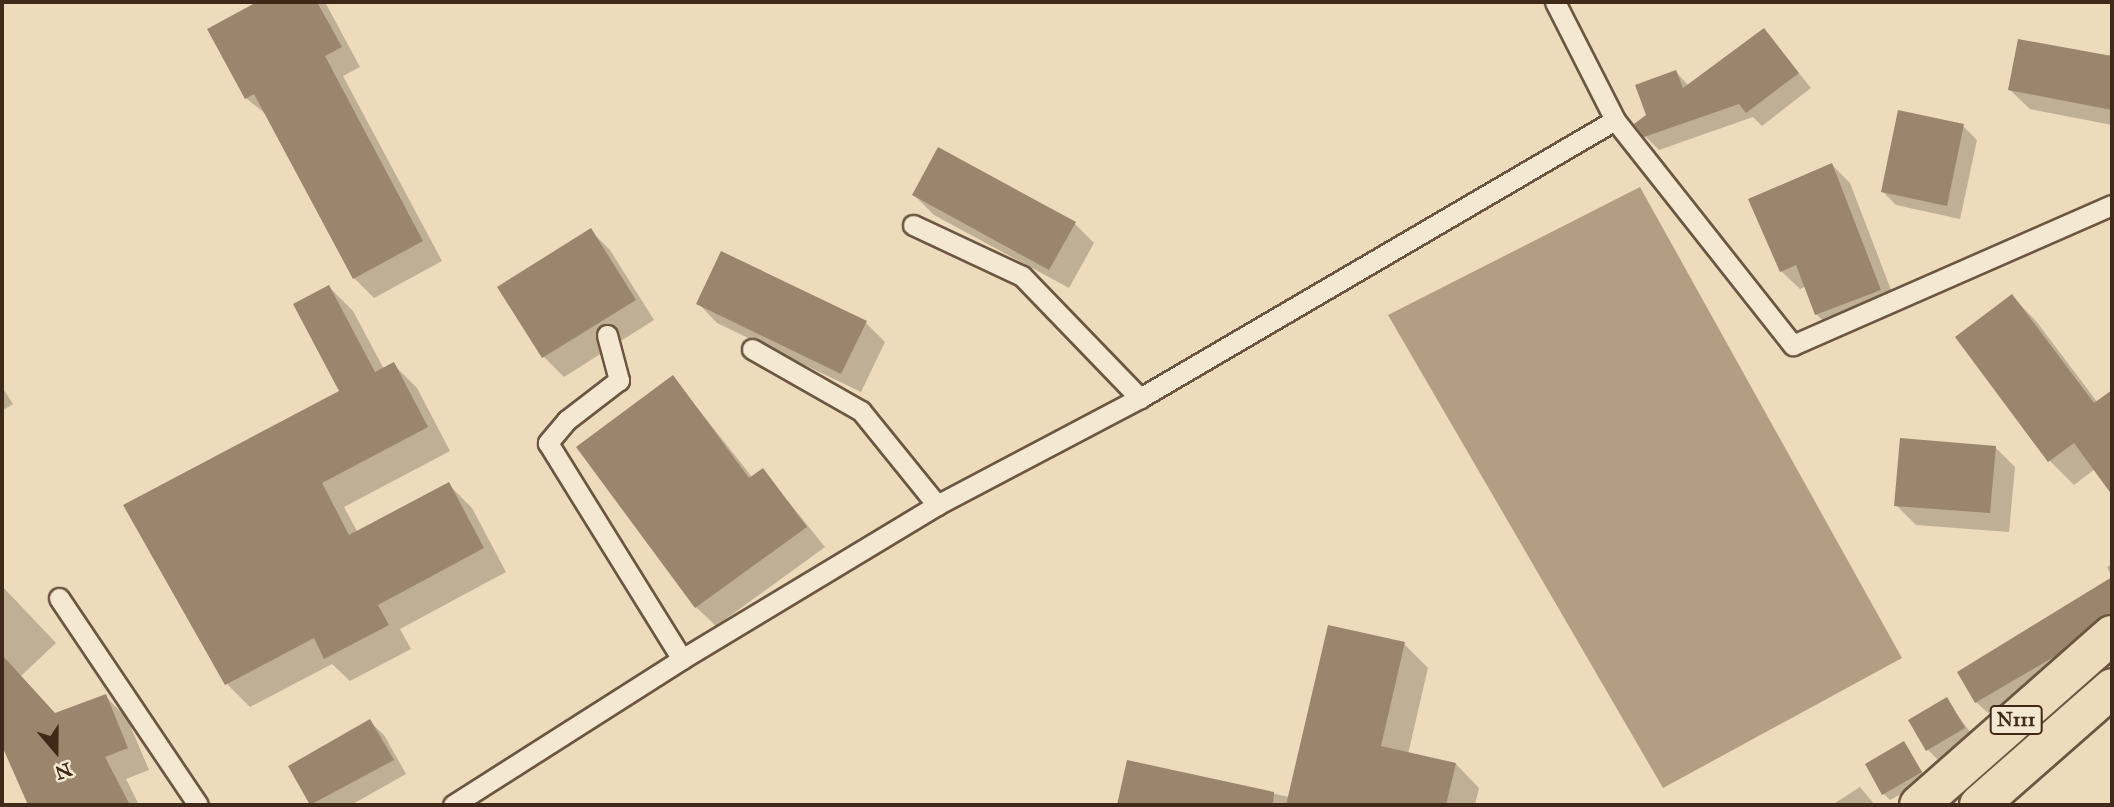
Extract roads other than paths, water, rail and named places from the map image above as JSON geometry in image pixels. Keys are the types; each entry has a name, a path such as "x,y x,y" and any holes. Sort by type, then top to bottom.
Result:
{"highway":[{"name":"N111","path":"1919,805 2112,635"},
{"name":"N111","path":"1979,805 2112,688"}],"lane":[{"path":"1555,2 1615,120 1793,345 2112,205"},
{"path":"453,805 682,659 937,505 1140,398 1615,120"},
{"path":"913,225 1021,276 1140,398"},
{"path":"607,335 619,380 567,420 548,443 682,659"},
{"path":"752,349 861,411 937,505"},
{"path":"60,598 198,805"}]}
